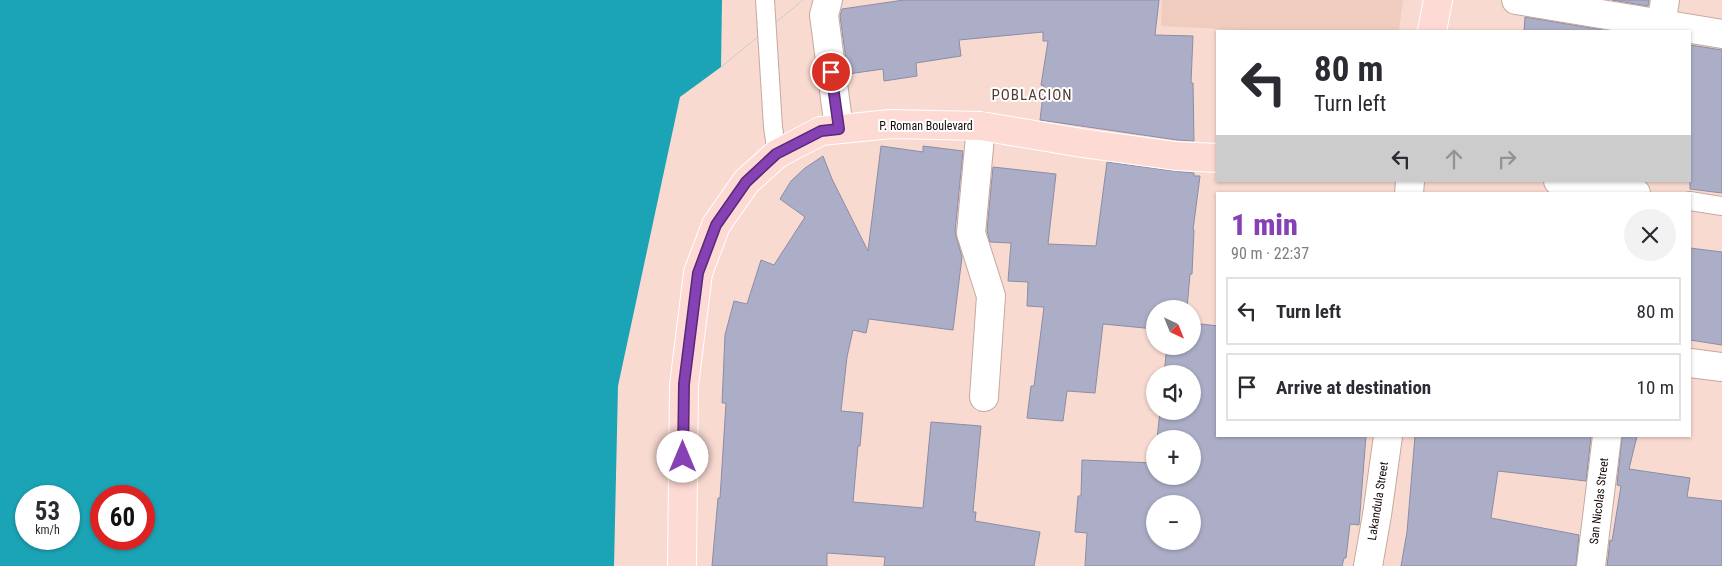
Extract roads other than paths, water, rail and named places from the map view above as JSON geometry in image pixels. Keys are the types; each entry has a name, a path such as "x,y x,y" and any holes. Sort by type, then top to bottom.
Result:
{"main road":[{"path":"1432,30 1438,0"},
{"name":"P. Roman Boulevard","path":"682,566 684,384 698,273 716,225 746,182 776,154 821,131 891,124 981,126 1176,156 1216,158"}],"street":[{"path":"828,0 824,15 839,129"},
{"path":"1516,0 1662,18 1722,34"},
{"path":"981,126 971,233 991,296 984,397"},
{"path":"1567,182 1637,190"},
{"path":"1691,363 1722,367"},
{"name":"Lakandula Street","path":"1368,566 1388,437"},
{"name":"San Nicolas Street","path":"1591,566 1607,437"}],"lane":[{"path":"765,0 776,154"},
{"path":"1691,201 1722,206"}],"water":[{"path":"0,0 803,0 721,67 680,97 618,386 614,566 0,566"}],"district":[{"name":"POBLACION","path":"1032,95"}]}
